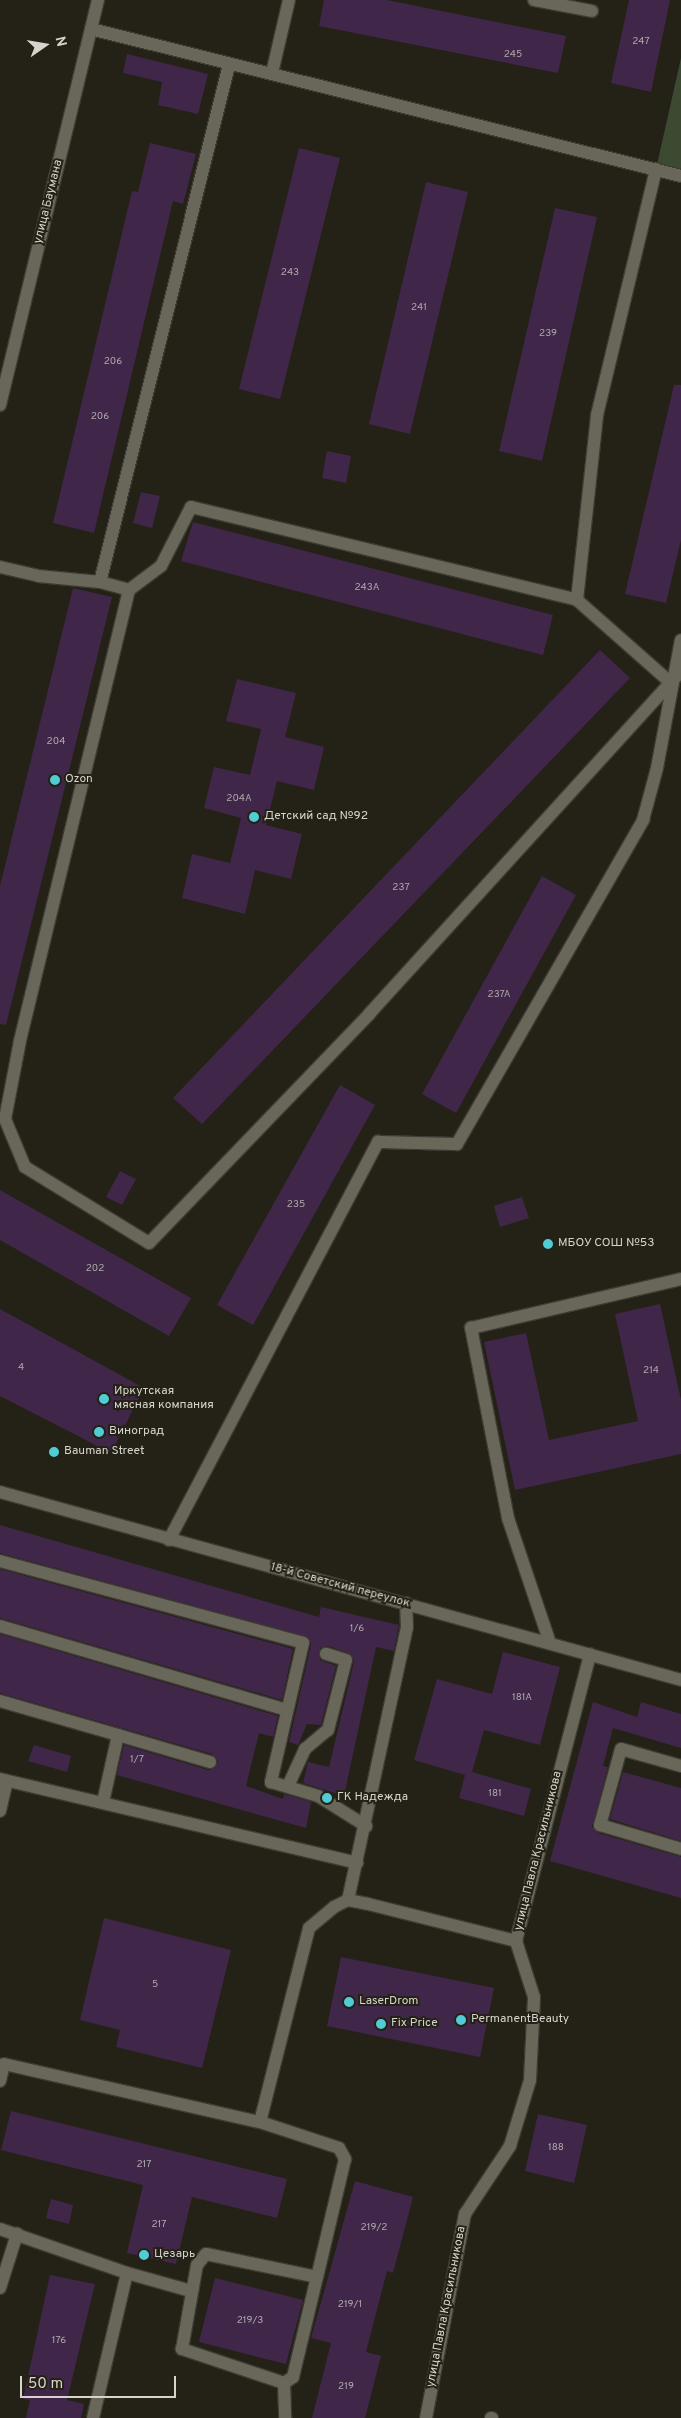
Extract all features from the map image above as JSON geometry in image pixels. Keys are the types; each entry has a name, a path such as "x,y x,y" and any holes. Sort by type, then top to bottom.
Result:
{"street":[{"name":"улица Баумана","path":"0,405 98,0"},
{"path":"272,73 288,0"},
{"path":"534,0 592,11"},
{"path":"91,29 681,176"},
{"path":"100,582 229,64"},
{"path":"577,600 597,415 656,169"},
{"path":"671,683 577,600 191,507 162,566 129,590 20,1041 5,1119 6,1132 25,1166 149,1243 369,1014 671,683 681,670"},
{"path":"0,567 38,576 100,582 129,590"},
{"path":"170,1540 378,1142 457,1144 643,820 658,768 671,683 681,640"},
{"path":"550,1643 508,1518 471,1328 681,1279"},
{"name":"18-й Советский переулок","path":"0,1492 681,1680"},
{"path":"0,1561 303,1643 270,1782 318,1796 366,1826"},
{"path":"260,2122 309,1928 348,1900 366,1826 407,1628 406,1603"},
{"path":"0,1626 287,1710"},
{"path":"288,1786 305,1749 328,1730 346,1660 326,1654"},
{"name":"улица Павла Красильникова","path":"426,2418 465,2214 510,2146 530,2080 534,1997 516,1941 590,1654"},
{"path":"0,1701 210,1762"},
{"path":"102,1802 118,1735"},
{"path":"681,1766 622,1749 600,1825 681,1849"},
{"path":"0,1811 4,1780 356,1863"},
{"path":"348,1900 516,1941"},
{"path":"0,2081 4,2064 260,2122 340,2148 345,2159 317,2278 293,2377 284,2383"},
{"path":"0,2229 127,2273 191,2291"},
{"path":"0,2288 17,2234"},
{"path":"284,2383 182,2349 197,2265 206,2254 317,2278"},
{"path":"93,2418 127,2273"},
{"path":"284,2383 285,2418"}],"green space":[{"path":"681,58 681,176 656,169"}],"building":[{"path":"324,0 387,0 566,36 558,73 319,26"},
{"path":"629,0 670,0 651,92 611,83"},
{"path":"127,54 208,74 198,114 158,105 162,82 123,73"},
{"path":"150,143 196,154 183,204 173,201 94,533 53,523 132,191 138,192"},
{"path":"299,148 340,158 280,399 239,389"},
{"path":"426,182 468,192 410,434 369,424"},
{"path":"555,208 597,217 542,461 499,451"},
{"path":"674,385 681,385 681,540 666,603 625,594"},
{"path":"327,451 351,456 346,483 322,478"},
{"path":"141,492 160,496 152,528 133,523"},
{"path":"193,522 553,615 543,655 181,561"},
{"path":"73,588 112,597 6,1025 0,1024 0,886"},
{"path":"600,650 630,678 202,1124 173,1098"},
{"path":"237,679 296,693 285,737 324,747 314,790 277,781 266,825 302,834 291,879 255,870 245,914 182,898 192,854 230,863 241,818 204,808 214,767 250,775 261,729 226,721"},
{"path":"542,876 576,895 456,1113 422,1094"},
{"path":"340,1085 375,1105 253,1325 217,1305"},
{"path":"120,1171 136,1179 122,1205 106,1197"},
{"path":"0,1190 191,1298 169,1336 0,1240"},
{"path":"522,1197 529,1218 500,1227 494,1206"},
{"path":"660,1304 681,1400 681,1454 515,1490 484,1342 526,1333 549,1440 638,1421 615,1314"},
{"path":"0,1309 144,1388 111,1453 0,1396"},
{"path":"0,1525 319,1617 321,1607 399,1625 394,1651 376,1647 344,1796 303,1783 308,1762 329,1767 354,1662 351,1654 328,1646 320,1648 320,1660 336,1666 321,1725 307,1724 298,1745 289,1742 311,1645 308,1637 0,1553"},
{"path":"0,1569 293,1649 282,1700 0,1618"},
{"path":"0,1634 278,1716 273,1737 259,1733 246,1786 283,1799 284,1794 311,1802 306,1828 117,1775 124,1745 208,1770 215,1768 218,1761 212,1754 0,1693"},
{"path":"503,1652 560,1667 540,1745 484,1730 472,1772 531,1789 524,1816 459,1798 465,1775 414,1760 437,1679 492,1694"},
{"path":"593,1702 637,1717 641,1702 681,1714 681,1748 613,1728 603,1766 608,1767 592,1827 598,1833 681,1857 681,1898 550,1861"},
{"path":"34,1745 71,1756 67,1772 28,1761"},
{"path":"623,1772 681,1788 681,1841 610,1819"},
{"path":"104,1918 231,1950 202,2068 116,2047 120,2030 80,2020"},
{"path":"341,1957 494,1988 480,2057 327,2026"},
{"path":"11,2111 287,2179 277,2218 192,2197 176,2264 127,2253 143,2185 1,2150"},
{"path":"538,2114 587,2125 574,2183 525,2171"},
{"path":"355,2181 413,2197 393,2273 387,2271 366,2352 381,2356 365,2418 312,2418 331,2343 311,2338"},
{"path":"51,2199 73,2205 69,2224 46,2218"},
{"path":"50,2275 95,2284 67,2400 84,2404 81,2418 26,2418 30,2400 23,2399"},
{"path":"215,2278 303,2300 286,2364 199,2342"}],"place":[{"name":"Ozon","path":"55,780"},
{"name":"Детский сад №92","path":"254,817"},
{"name":"МБОУ СОШ №53","path":"548,1244"},
{"name":"Иркутская мясная компания","path":"104,1399"},
{"name":"Виноград","path":"99,1432"},
{"name":"Bauman Street","path":"54,1452"},
{"name":"ГК Надежда","path":"327,1798"},
{"name":"LaseгDrom","path":"349,2002"},
{"name":"PermanentBeauty","path":"461,2020"},
{"name":"Fix Price","path":"381,2024"},
{"name":"Цезарь","path":"144,2255"}]}
